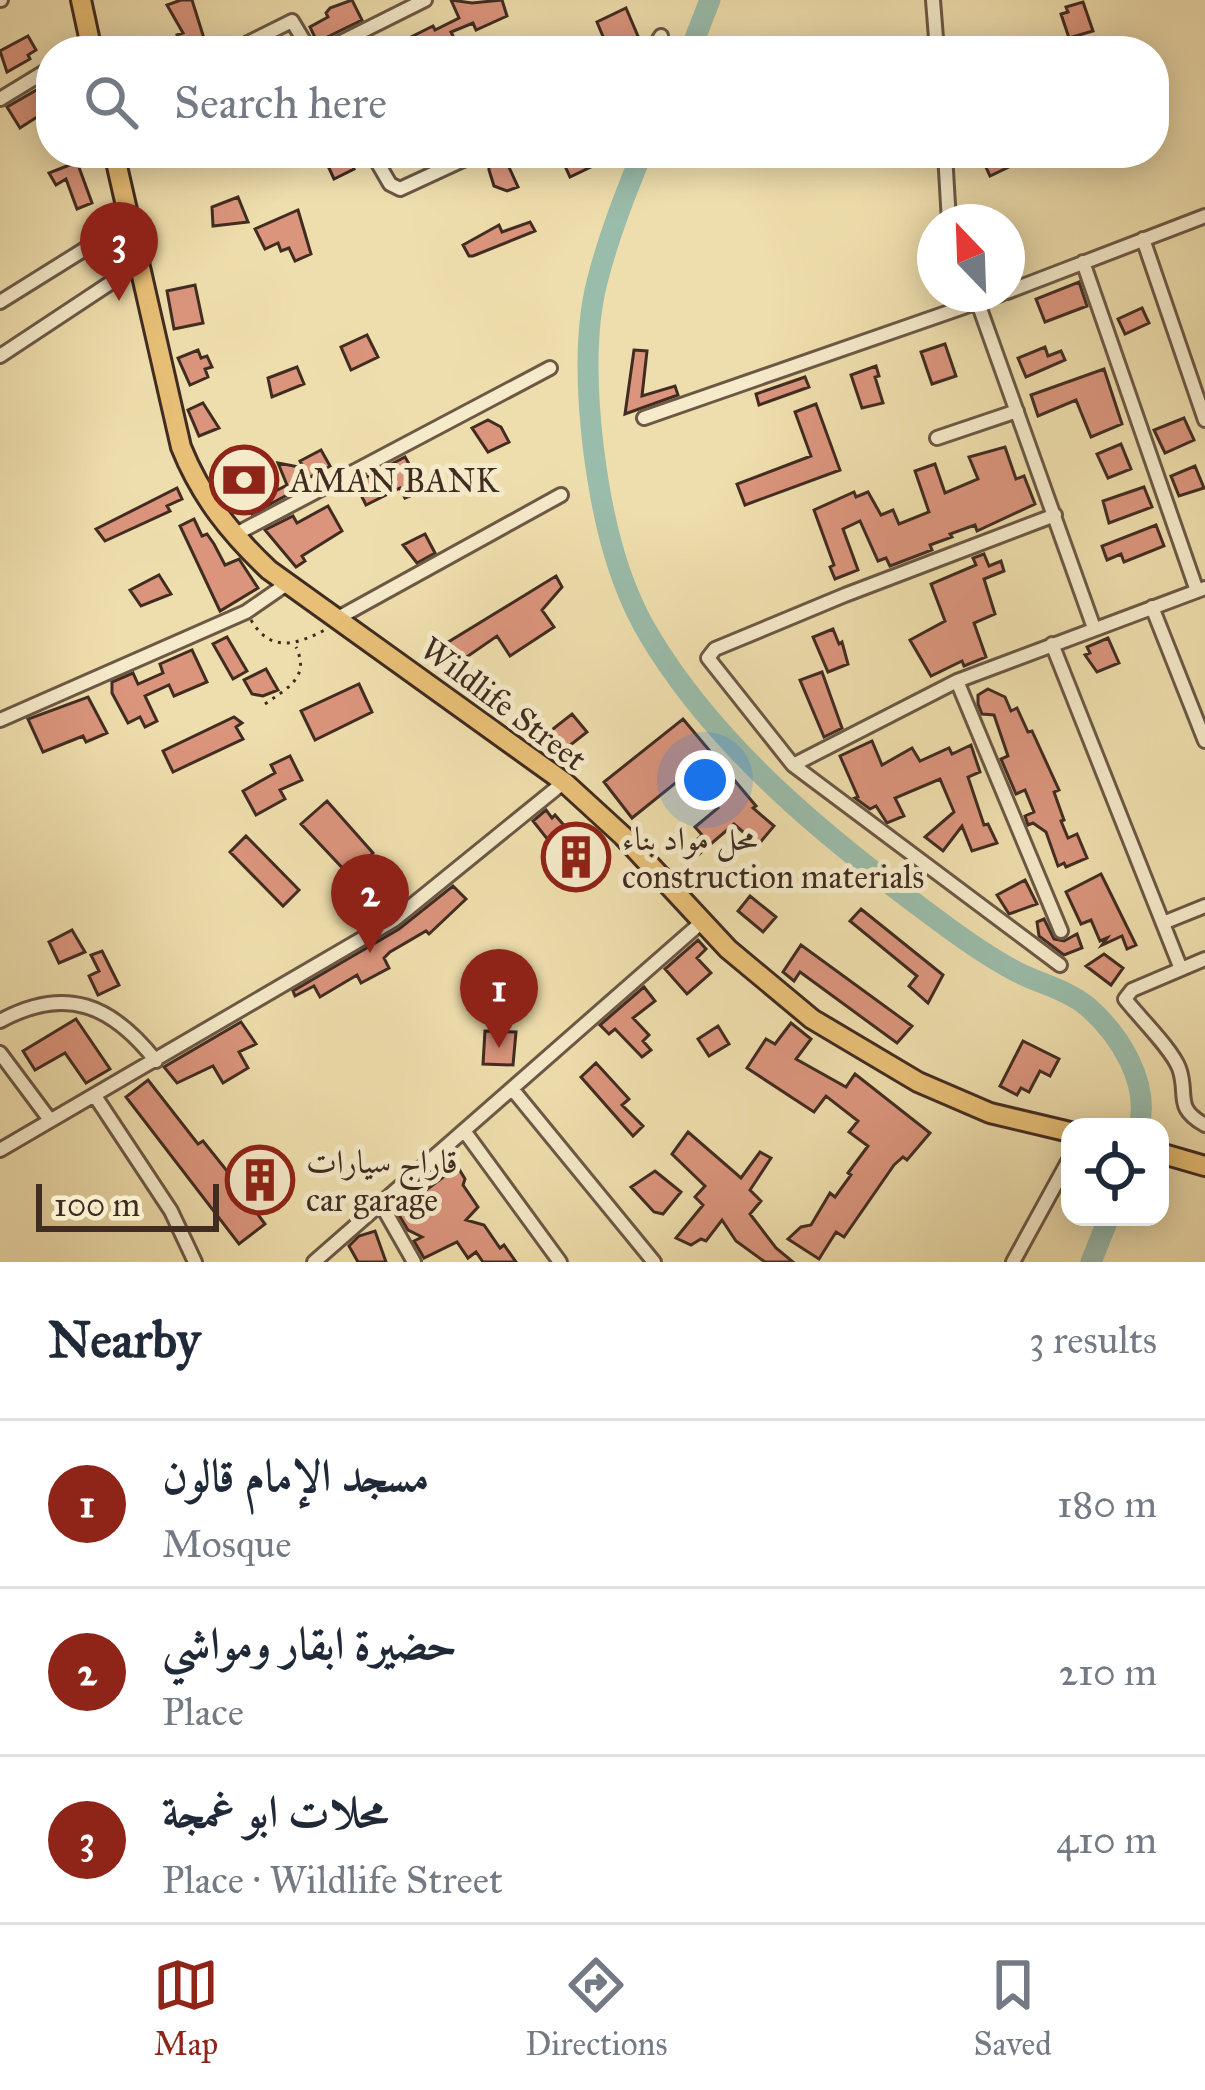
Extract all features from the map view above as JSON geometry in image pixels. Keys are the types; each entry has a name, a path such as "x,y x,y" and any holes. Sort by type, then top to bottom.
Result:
{"main road":[{"path":"81,0 86,36"},
{"name":"Wildlife Street","path":"118,168 177,435 199,488 234,535 288,584 563,782 623,836 753,972 812,1019 868,1055 989,1113 1061,1130"},
{"path":"1169,1156 1205,1166"}],"street":[{"path":"353,36 425,0"},
{"path":"933,0 936,36"},
{"path":"262,36 292,21 301,36"},
{"path":"0,99 36,77"},
{"path":"381,168 390,184 400,189 446,168"},
{"path":"946,168 948,204"},
{"path":"1025,285 1205,216"},
{"path":"0,302 130,221"},
{"path":"1143,239 1205,420"},
{"path":"793,765 957,681 1201,589 1083,262"},
{"path":"0,356 140,264"},
{"path":"644,418 954,312"},
{"path":"982,312 1094,628"},
{"path":"234,535 550,368"},
{"path":"937,438 1017,411"},
{"path":"340,619 562,495"},
{"path":"1055,515 844,595 709,653 708,658 793,765 1060,965"},
{"path":"0,720 247,612 288,584"},
{"path":"1152,607 1205,741"},
{"path":"1052,644 1181,969"},
{"path":"957,681 1061,931"},
{"path":"0,1150 394,920 563,782"},
{"path":"1163,923 1205,906"},
{"path":"314,1262 703,921"},
{"path":"1205,959 1132,990 1125,999 1175,1061 1184,1106 1205,1125"},
{"path":"0,1021 27,1006 84,1003 142,1043 156,1061"},
{"path":"0,1053 50,1120"},
{"path":"513,1090 654,1262"},
{"path":"94,1096 171,1211 195,1262"},
{"path":"465,1132 560,1262"},
{"path":"1013,1262 1061,1174"},
{"path":"381,1204 414,1262"}],"path":[{"path":"247,612 257,629 273,640 295,645 340,619"},
{"path":"265,704 300,677 295,645"}],"building":[{"path":"192,0 203,36 177,36 183,33 167,5"},
{"path":"352,0 362,20 329,36 314,36 310,27 328,17 330,8"},
{"path":"451,0 502,0 507,16 476,30 473,23 451,32 453,36 413,36 433,26 435,30 459,18"},
{"path":"1083,2 1093,31 1068,36 1061,14 1068,12 1066,7"},
{"path":"626,8 638,36 603,36 597,22"},
{"path":"28,36 36,50 7,72 0,51"},
{"path":"36,90 36,118 20,128 7,107"},
{"path":"79,168 92,203 77,209 66,179 56,185 49,173"},
{"path":"329,168 354,168 354,169 334,179"},
{"path":"509,168 518,187 507,191 494,186 489,170"},
{"path":"566,168 589,168 570,177"},
{"path":"238,197 248,222 213,226 212,207"},
{"path":"298,210 311,254 295,261 289,248 281,251 278,243 265,249 255,229"},
{"path":"530,222 535,231 473,256 463,245 499,225 502,232"},
{"path":"1079,282 1087,306 1045,322 1036,299"},
{"path":"195,285 203,323 174,329 167,291"},
{"path":"1142,308 1149,323 1125,334 1118,319"},
{"path":"367,335 378,357 351,370 341,347"},
{"path":"945,344 956,376 932,384 921,352"},
{"path":"1045,347 1048,356 1061,351 1065,360 1026,377 1018,358"},
{"path":"198,350 212,367 205,369 208,377 190,385 178,358"},
{"path":"634,350 647,351 642,396 675,386 678,395 625,414"},
{"path":"876,366 883,403 862,408 851,375"},
{"path":"297,367 304,384 272,397 268,378"},
{"path":"1104,369 1122,424 1091,437 1076,400 1038,416 1031,395"},
{"path":"805,377 809,387 759,405 756,394"},
{"path":"203,403 219,428 199,436 188,410"},
{"path":"816,404 840,470 745,505 737,484 811,456 795,412"},
{"path":"1184,418 1194,440 1165,453 1154,430"},
{"path":"488,420 501,427 509,442 488,452 472,428"},
{"path":"1121,444 1131,469 1108,478 1097,454"},
{"path":"1005,447 1016,479 1024,476 1035,504 977,531 975,525 950,534 952,537 930,545 932,550 890,566 886,558 878,561 860,521 843,529 858,570 835,579 814,510 854,492 856,497 868,492 881,515 893,510 899,524 929,512 915,471 935,464 945,493 978,479 969,457"},
{"path":"321,450 330,466 323,470 325,474 314,475 252,514 235,479 250,471 264,497 287,485 278,463 304,468 300,461"},
{"path":"405,457 424,490 405,498 400,488 366,505 355,483"},
{"path":"1195,466 1204,488 1179,496 1171,476"},
{"path":"1144,487 1152,507 1109,523 1103,501"},
{"path":"177,488 182,499 167,506 170,511 105,541 96,529"},
{"path":"328,506 342,531 302,556 305,561 296,567 265,530 293,516 297,523"},
{"path":"194,519 225,565 239,559 258,588 220,611 180,526"},
{"path":"1156,525 1164,546 1124,562 1121,554 1107,560 1102,546"},
{"path":"425,534 435,553 417,563 403,545"},
{"path":"984,554 989,566 1001,561 1004,571 984,579 995,614 974,623 986,657 964,666 962,661 931,676 910,640 945,621 931,584 976,565 973,558"},
{"path":"159,575 171,594 141,606 130,590"},
{"path":"556,576 562,587 542,610 554,627 510,656 497,636 458,663 445,644"},
{"path":"833,629 848,664 828,672 813,637"},
{"path":"227,637 247,671 233,679 213,644"},
{"path":"1108,638 1119,663 1097,672 1085,655 1090,653 1087,647"},
{"path":"192,650 207,682 174,696 169,685 145,696 157,721 145,727 140,717 128,723 112,693 112,682 133,673 138,684 163,673 160,664"},
{"path":"266,669 278,690 263,696 252,694 244,680"},
{"path":"822,672 842,728 824,737 800,680"},
{"path":"359,684 372,712 315,740 301,711"},
{"path":"988,689 1005,697 1011,711 1017,708 1028,732 1032,731 1059,790 1054,792 1068,838 1077,834 1087,858 1058,866 1046,832 1033,823 1028,825 1025,816 1034,812 1025,790 1016,794 1001,759 1008,756 994,715 982,714 978,704 978,695"},
{"path":"88,697 107,733 86,742 83,736 43,752 28,719"},
{"path":"572,714 587,732 559,754 544,736"},
{"path":"234,717 242,723 236,727 243,739 173,772 163,751"},
{"path":"683,719 756,806 753,808 774,826 758,845 734,824 698,855 689,847 702,835 695,827 718,808 689,772 632,818 604,782"},
{"path":"872,741 882,765 912,748 920,761 949,748 952,754 971,745 980,772 968,777 984,825 988,824 997,843 972,851 962,826 943,851 925,837 954,812 940,779 895,798 904,816 887,823 876,806 870,809 855,798 840,756"},
{"path":"290,756 302,780 280,790 285,799 256,815 243,791 275,773 271,765"},
{"path":"327,801 373,853 357,868 393,907 385,913 301,824"},
{"path":"546,810 590,855 572,870 533,821"},
{"path":"246,836 299,890 283,906 230,852"},
{"path":"1101,874 1136,945 1127,949 1122,936 1102,945 1107,938 1100,941 1091,920 1081,924 1066,892"},
{"path":"1025,880 1037,904 1009,914 997,895"},
{"path":"453,886 466,899 429,934 426,931 390,952 384,958 389,968 361,983 357,975 320,997 314,986 295,996 293,991 399,929"},
{"path":"750,896 776,917 763,932 738,911"},
{"path":"861,909 943,975 928,1003 909,986 917,976 850,921"},
{"path":"1044,919 1054,939 1064,941 1077,934 1082,948 1064,955 1039,936 1037,922"},
{"path":"72,930 85,952 59,963 49,942"},
{"path":"698,940 706,949 697,958 711,973 687,994 665,969"},
{"path":"801,945 912,1026 897,1043 800,972 794,981 783,972"},
{"path":"102,951 119,985 98,995 89,976 99,971 91,955"},
{"path":"1104,954 1123,968 1111,985 1086,966"},
{"path":"644,987 655,1001 633,1018 649,1035 643,1041 651,1050 642,1057 615,1029 609,1034 600,1025"},
{"path":"76,1019 110,1069 86,1083 65,1053 35,1070 23,1051"},
{"path":"241,1022 256,1044 239,1052 248,1068 223,1083 213,1066 177,1083 164,1067"},
{"path":"791,1023 811,1039 796,1059 846,1087 855,1074 930,1133 907,1160 903,1157 894,1165 844,1237 836,1232 819,1259 788,1239 811,1225 868,1146 849,1132 858,1121 826,1096 814,1112 747,1068 766,1039 775,1044"},
{"path":"718,1026 729,1044 709,1056 698,1039"},
{"path":"485,1031 516,1032 513,1065 483,1064"},
{"path":"1023,1041 1059,1059 1050,1076 1040,1071 1029,1092 1021,1088 1017,1095 1000,1086"},
{"path":"596,1063 629,1099 622,1105 643,1126 633,1136 581,1077"},
{"path":"148,1080 198,1144 203,1141 239,1186 262,1169 271,1181 247,1200 265,1224 239,1244 126,1097"},
{"path":"688,1132 741,1178 760,1152 771,1158 750,1190 761,1201 750,1214 793,1262 765,1262 736,1241 722,1220 706,1241 691,1245 676,1238 703,1205 695,1197 705,1186 672,1154"},
{"path":"459,1169 478,1207 466,1220 484,1225 516,1262 483,1262 476,1252 468,1258 457,1242 424,1258 414,1241 422,1237 408,1230 399,1215 400,1201 419,1188 422,1193"},
{"path":"655,1171 681,1192 663,1214 654,1212 631,1187"},
{"path":"375,1231 386,1262 358,1262 349,1246 359,1236"}],"waterway":[{"path":"696,36 710,0"},
{"path":"636,168 597,282 588,363 600,494 618,567 637,613 709,718 819,827 967,941 1015,971 1071,996 1100,1018 1130,1061 1140,1094 1140,1118"},
{"path":"1091,1262 1105,1226"}],"place":[{"name":"محلات ابو غمجة","path":"119,301"},
{"name":"AMAN BANK","path":"244,480"},
{"name":"محل مواد بناء construction materials","path":"576,857"},
{"name":"حضيرة ابقار ومواشي","path":"370,953"},
{"name":"مسجد الإمام قالون","path":"499,1048"},
{"name":"قاراج سيارات car garage","path":"260,1180"}]}
